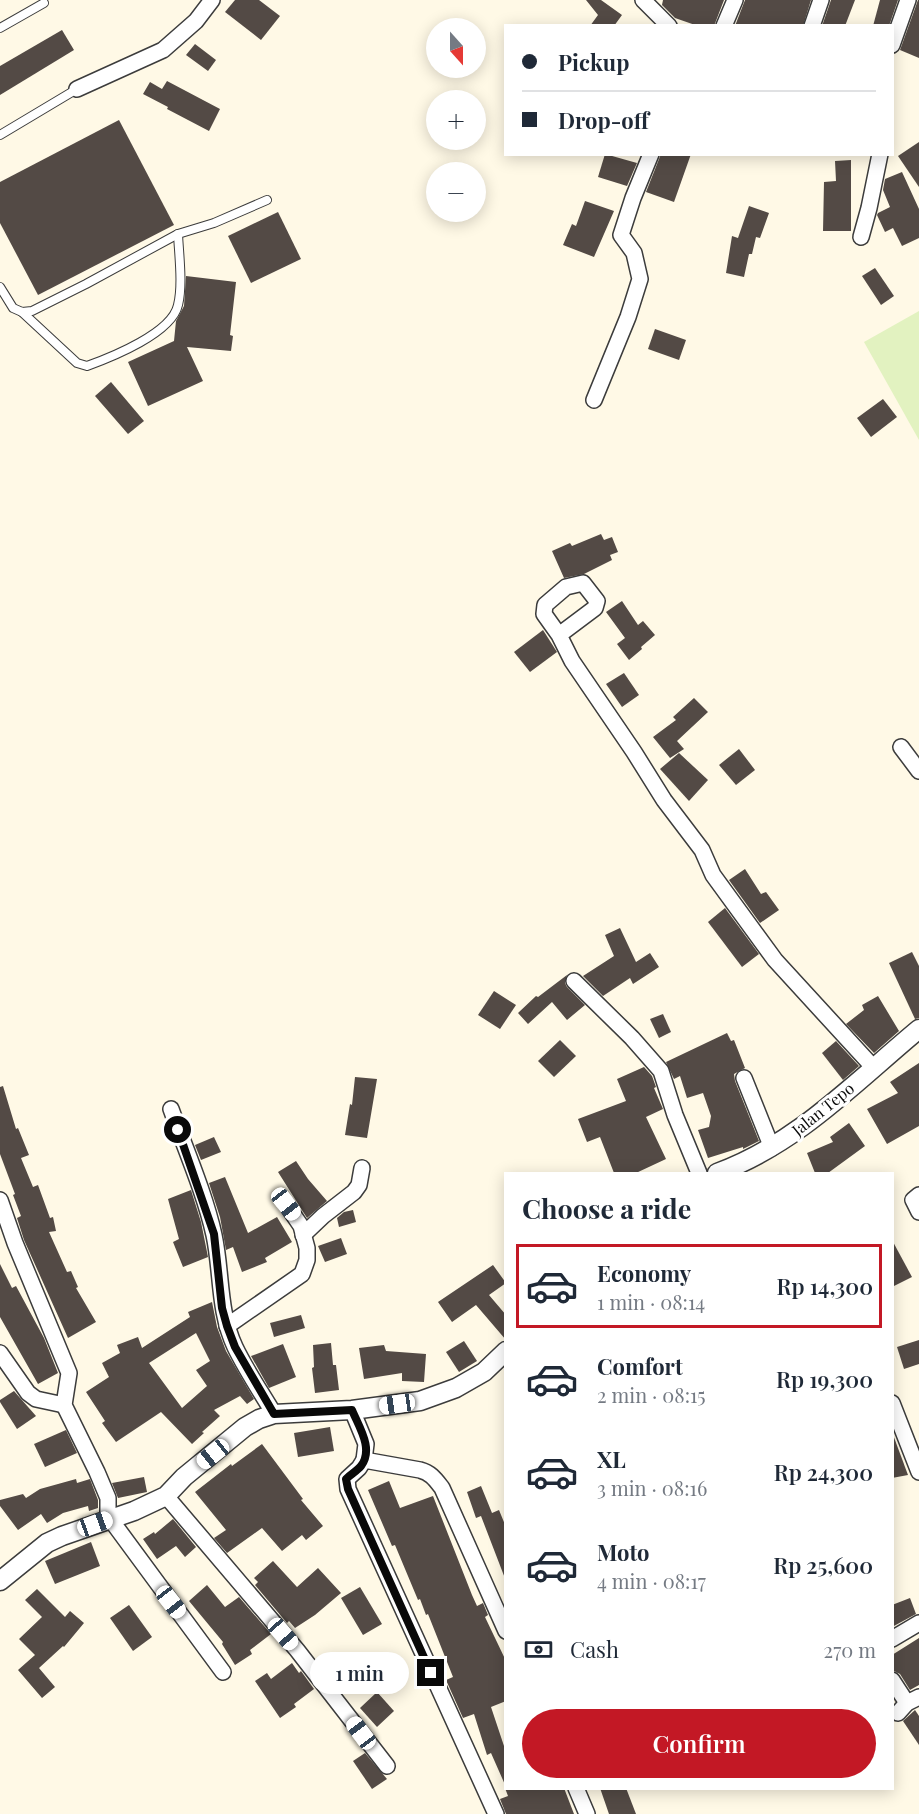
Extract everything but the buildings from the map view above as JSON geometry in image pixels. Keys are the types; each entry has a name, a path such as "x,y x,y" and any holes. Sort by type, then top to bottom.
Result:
{"street":[{"path":"77,88 163,51 196,21 212,0"},
{"path":"643,0 667,24"},
{"path":"725,24 735,0"},
{"path":"813,24 821,0"},
{"path":"894,39 908,0"},
{"path":"594,400 628,317 640,279 634,254 621,235 650,156"},
{"path":"861,237 880,156"},
{"path":"559,635 572,661 664,800 702,850 713,875 775,960 873,1067"},
{"path":"901,747 919,771"},
{"path":"574,981 632,1038 661,1071 675,1115 699,1172"},
{"name":"Jalan Tepo","path":"723,1172 741,1169 817,1118 919,1029"},
{"path":"744,1078 772,1148"},
{"path":"171,1109 214,1234 222,1308 227,1326 235,1347 274,1414"},
{"path":"303,1235 354,1192 359,1185 362,1168"},
{"path":"919,1195 913,1200 919,1212"},
{"path":"0,1200 15,1243 69,1373 64,1405 108,1498 109,1520 223,1672"},
{"path":"227,1326 302,1274 307,1260 303,1235 297,1218 286,1204"},
{"path":"0,1353 28,1393 36,1400 64,1405"},
{"path":"0,1581 47,1543 165,1496 184,1477 245,1427 259,1419 274,1414 352,1410 420,1401 456,1388 484,1372 504,1353"},
{"path":"894,1408 919,1472"},
{"path":"352,1410 366,1444 364,1460 359,1468 346,1479 348,1489 496,1814"},
{"path":"364,1460 428,1472 435,1479 442,1488 504,1627"},
{"path":"165,1496 297,1650 387,1766"},
{"path":"894,1638 919,1623"},
{"path":"894,1683 908,1704"},
{"path":"577,1790 587,1814"}],"lane":[{"path":"0,28 44,3"},
{"path":"0,135 77,88"},
{"path":"22,312 32,311 45,305 178,234 214,223 267,200"},
{"path":"0,287 13,308 22,312 77,363 87,366 149,337 174,316 178,305 178,234"}],"green space":[{"path":"919,311 919,440 864,342"}],"route":[{"path":"178,1130 214,1234 222,1308 235,1347 274,1414 352,1410 366,1444 364,1460 359,1468 346,1479 348,1489 431,1673"}]}
